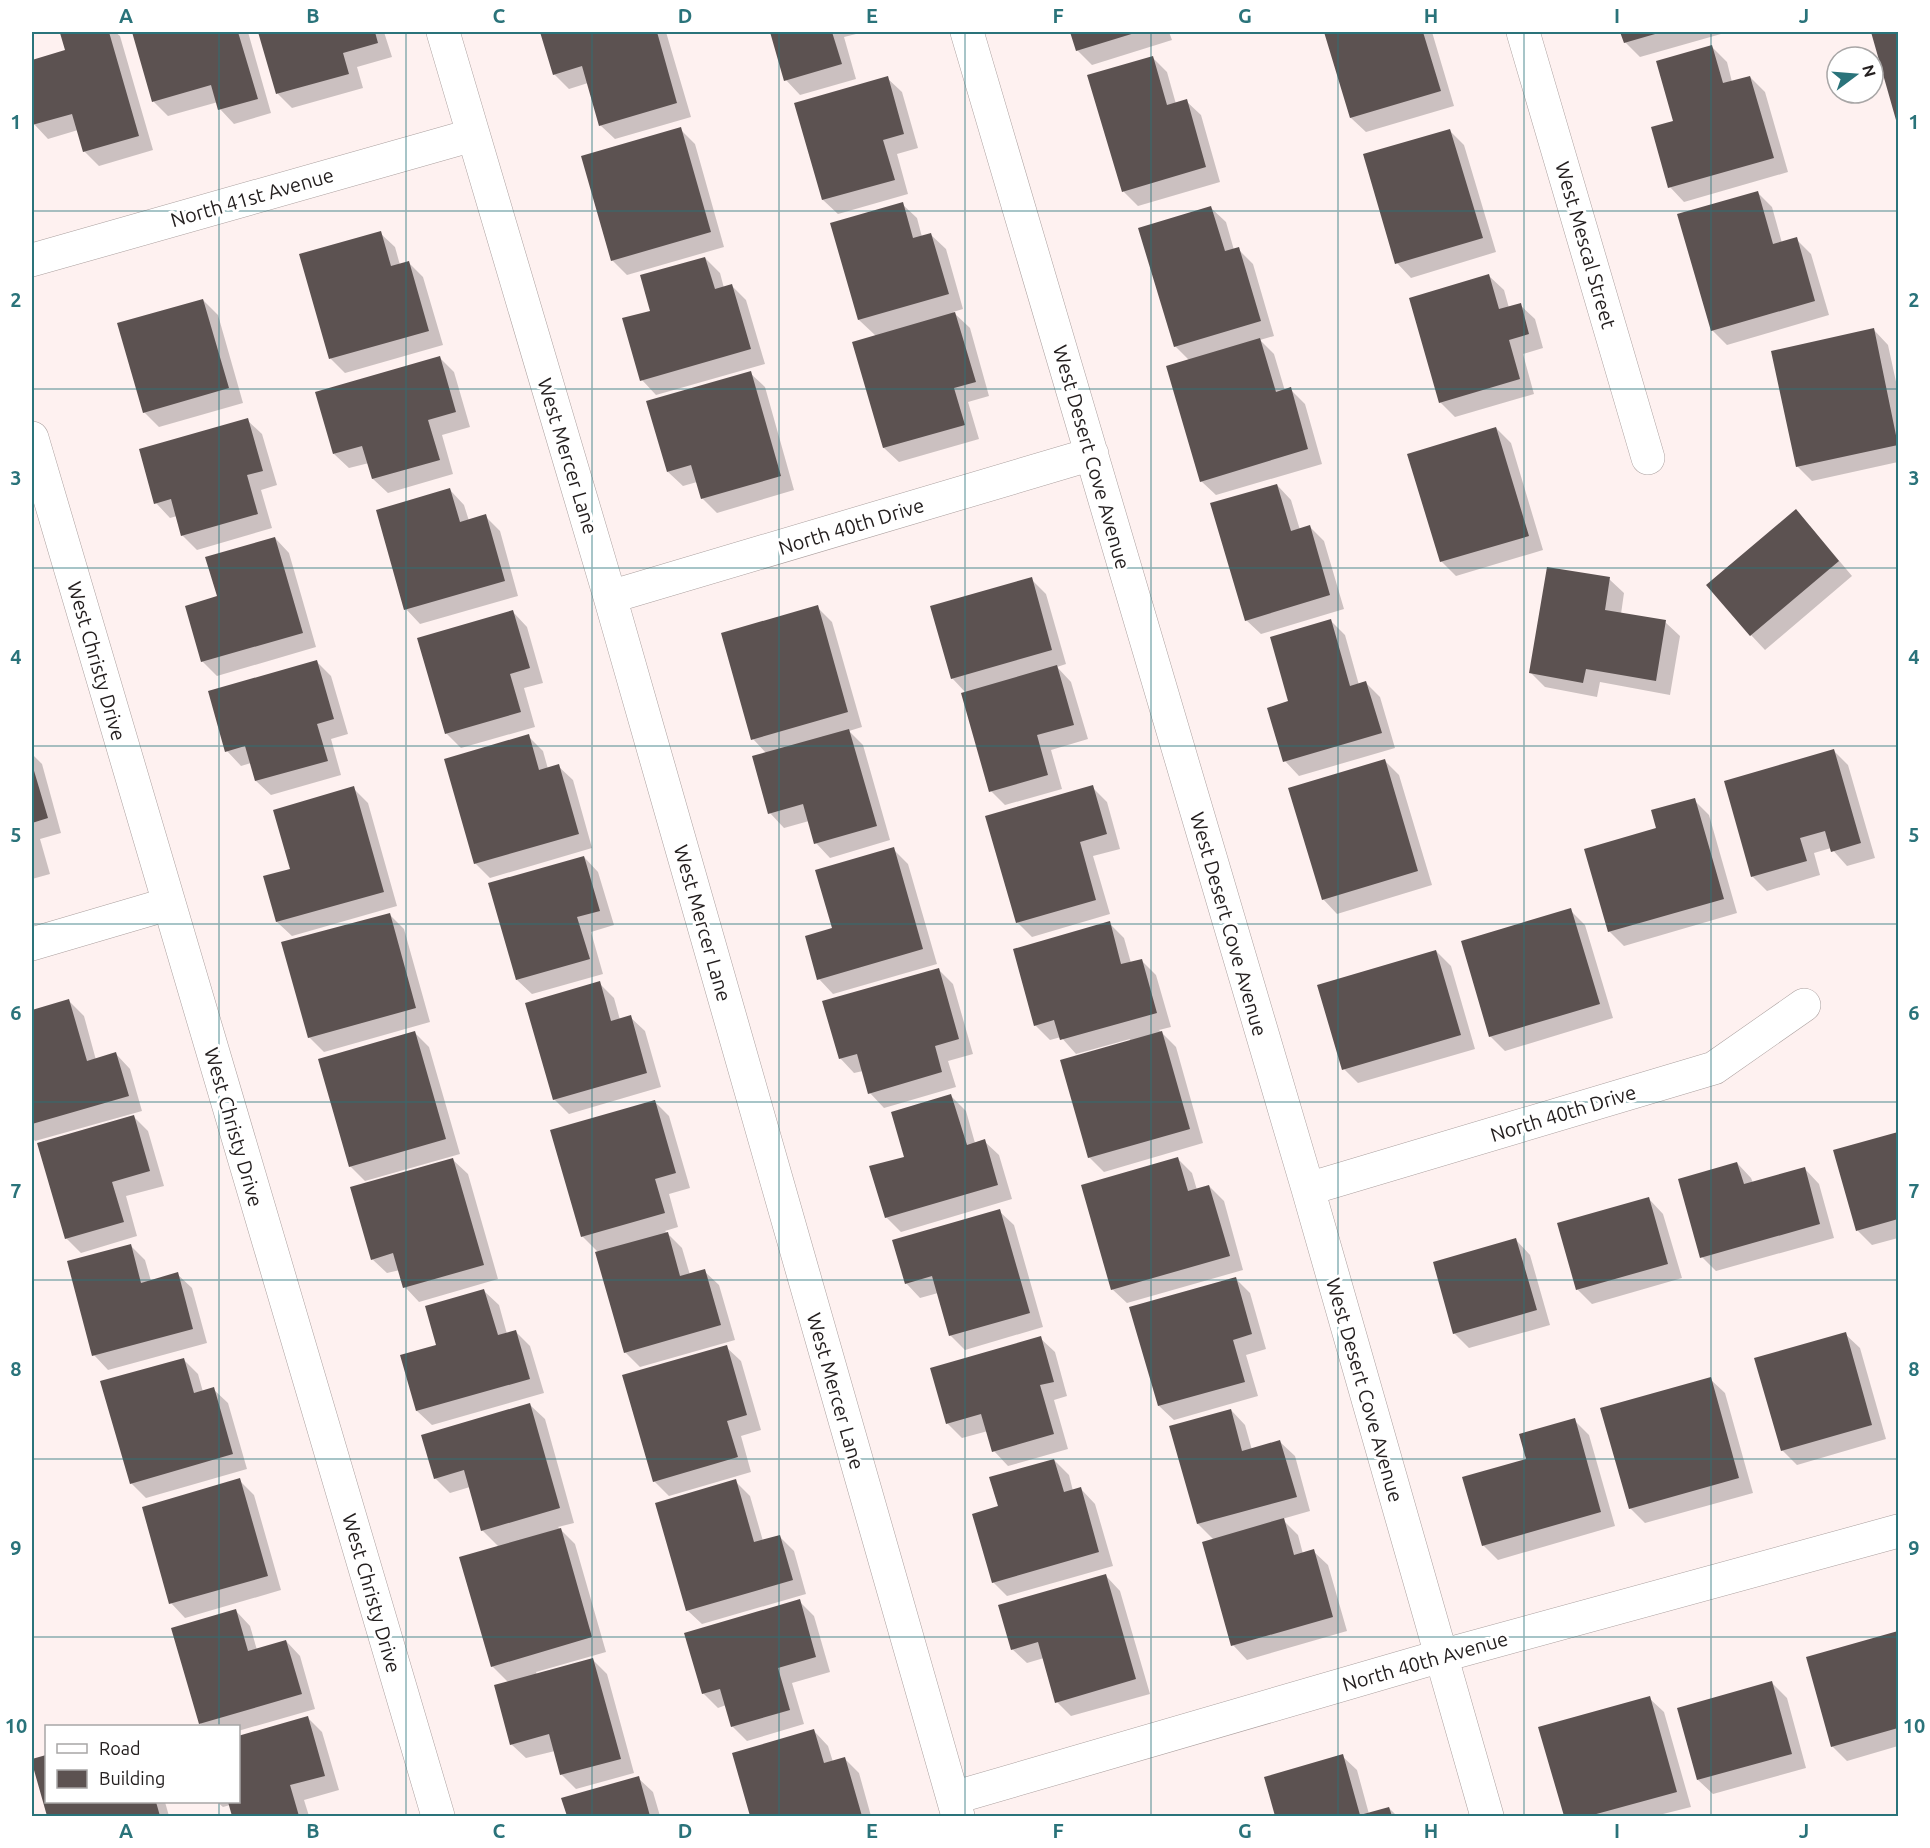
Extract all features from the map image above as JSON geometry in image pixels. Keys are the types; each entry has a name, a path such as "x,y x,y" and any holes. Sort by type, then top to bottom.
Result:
{"street":[{"name":"West Mercer Lane","path":"443,32 610,597 956,1807"},
{"name":"West Desert Cove Avenue","path":"967,32 1308,1189 1487,1816"},
{"name":"West Mescal Street","path":"1523,32 1648,458"},
{"name":"North 41st Avenue","path":"32,260 473,135"},
{"name":"West Christy Drive","path":"32,438 438,1816"},
{"name":"North 40th Drive","path":"610,597 1092,454"},
{"path":"32,944 168,903"},
{"name":"North 40th Drive","path":"1308,1189 1714,1068 1804,1005"},
{"name":"North 40th Avenue","path":"956,1807 1441,1656 1899,1531"}],"building":[{"path":"109,32 139,136 83,152 72,114 32,125 32,60 65,50 60,33"},
{"path":"132,32 238,32 258,99 218,110 211,85 152,102"},
{"path":"258,32 375,32 378,43 343,53 349,74 276,94"},
{"path":"540,32 657,32 677,103 599,126 582,66 553,75"},
{"path":"770,32 832,32 842,64 784,81"},
{"path":"1070,32 1138,32 1076,51"},
{"path":"1324,32 1423,32 1441,91 1350,118"},
{"path":"1620,32 1662,32 1624,43"},
{"path":"1871,32 1898,32 1898,119 1896,120 1885,81 1885,45 1875,45"},
{"path":"1712,45 1723,83 1750,76 1774,158 1668,188 1651,127 1673,121 1656,61"},
{"path":"1153,56 1167,105 1187,99 1206,167 1122,192 1087,75"},
{"path":"888,76 904,134 883,140 895,180 822,200 794,103"},
{"path":"681,127 711,232 611,261 581,156"},
{"path":"1450,129 1483,238 1395,264 1363,154"},
{"path":"1758,191 1773,244 1797,237 1815,301 1711,331 1677,214"},
{"path":"903,202 913,238 931,233 949,294 858,320 830,223"},
{"path":"1211,206 1225,251 1239,247 1261,321 1174,347 1138,228"},
{"path":"381,231 391,266 409,261 429,331 329,359 299,254"},
{"path":"705,257 715,289 732,284 751,349 640,381 622,318 650,311 640,275"},
{"path":"1489,274 1499,309 1521,303 1529,334 1509,340 1520,379 1439,403 1409,298"},
{"path":"203,299 229,388 143,413 117,323"},
{"path":"955,312 976,382 954,388 965,425 883,448 852,342"},
{"path":"1874,328 1898,445 1796,467 1771,351"},
{"path":"1260,338 1276,392 1291,387 1308,449 1200,482 1166,366"},
{"path":"440,356 456,412 428,420 440,460 372,479 362,446 333,454 315,392"},
{"path":"751,371 781,476 701,499 691,465 667,472 646,401"},
{"path":"248,418 263,471 247,475 258,514 181,536 171,499 154,504 139,449"},
{"path":"1496,427 1529,536 1440,562 1407,454"},
{"path":"1277,484 1291,531 1310,525 1330,595 1245,621 1210,503"},
{"path":"450,488 460,522 486,514 505,581 404,610 376,510"},
{"path":"1796,509 1839,561 1750,636 1706,585"},
{"path":"275,537 303,633 201,662 185,606 217,596 205,557"},
{"path":"1547,567 1610,577 1605,610 1666,620 1656,681 1586,669 1583,683 1529,673"},
{"path":"1032,577 1052,650 951,679 930,606"},
{"path":"818,605 848,712 751,740 721,633"},
{"path":"513,610 530,668 510,674 521,712 445,734 417,638"},
{"path":"1331,619 1350,686 1366,681 1382,733 1283,762 1267,708 1288,701 1270,637"},
{"path":"317,660 334,719 317,724 328,761 255,781 245,746 225,752 208,691"},
{"path":"1057,665 1074,725 1037,735 1048,775 989,792 961,693"},
{"path":"849,729 877,826 814,844 803,804 768,814 752,756"},
{"path":"529,734 539,770 559,764 579,834 474,864 444,759"},
{"path":"1834,749 1861,843 1831,852 1825,831 1800,838 1807,861 1751,877 1724,781"},
{"path":"1385,759 1418,871 1322,900 1288,788"},
{"path":"32,764 48,818 32,823"},
{"path":"1093,785 1107,834 1080,842 1096,900 1016,923 985,816"},
{"path":"354,786 384,892 276,922 263,876 290,869 273,810"},
{"path":"1695,798 1724,899 1608,932 1584,849 1656,828 1651,810"},
{"path":"894,847 923,949 817,980 805,936 832,928 815,870"},
{"path":"584,856 600,911 577,917 590,959 516,980 488,883"},
{"path":"1571,908 1600,1004 1489,1037 1461,941"},
{"path":"390,913 416,1008 308,1038 281,942"},
{"path":"1110,921 1121,964 1142,959 1157,1013 1060,1040 1054,1020 1034,1026 1013,949"},
{"path":"1436,950 1461,1035 1342,1070 1317,985"},
{"path":"939,968 959,1039 935,1046 942,1072 868,1094 857,1054 839,1059 822,1001"},
{"path":"600,981 611,1021 631,1015 647,1073 553,1100 525,1003"},
{"path":"69,999 87,1061 116,1052 129,1096 32,1124 32,1010"},
{"path":"415,1031 446,1139 349,1167 318,1059"},
{"path":"1162,1031 1190,1129 1088,1158 1060,1060"},
{"path":"951,1094 967,1145 985,1139 998,1185 885,1218 869,1166 904,1157 891,1112"},
{"path":"655,1100 676,1173 655,1179 665,1213 581,1237 550,1130"},
{"path":"134,1115 150,1171 112,1182 124,1222 65,1239 37,1143"},
{"path":"1898,1132 1898,1219 1856,1231 1833,1150"},
{"path":"1178,1157 1188,1191 1209,1185 1230,1256 1111,1290 1081,1185"},
{"path":"453,1158 484,1265 403,1288 393,1253 371,1260 350,1187"},
{"path":"1737,1162 1744,1184 1805,1167 1820,1224 1700,1258 1678,1179"},
{"path":"1649,1197 1668,1264 1576,1290 1557,1223"},
{"path":"1000,1209 1030,1313 949,1336 932,1276 905,1284 892,1240"},
{"path":"668,1232 680,1276 705,1269 721,1325 624,1353 595,1252"},
{"path":"1516,1238 1537,1310 1453,1334 1433,1262"},
{"path":"131,1244 141,1283 178,1272 193,1329 92,1356 67,1261"},
{"path":"1236,1277 1252,1334 1233,1340 1245,1382 1158,1406 1129,1307"},
{"path":"484,1289 498,1335 516,1330 530,1379 416,1411 400,1355 436,1345 425,1306"},
{"path":"1846,1332 1872,1425 1781,1451 1754,1358"},
{"path":"1041,1336 1054,1382 1040,1385 1054,1434 992,1452 981,1414 946,1424 930,1368"},
{"path":"727,1345 747,1415 727,1421 738,1457 653,1482 622,1375"},
{"path":"184,1358 194,1393 214,1387 233,1454 130,1484 100,1381"},
{"path":"1711,1377 1739,1478 1629,1509 1600,1408"},
{"path":"530,1403 560,1508 481,1531 464,1470 434,1479 421,1435"},
{"path":"1231,1409 1242,1451 1280,1440 1297,1497 1197,1524 1169,1426"},
{"path":"1575,1418 1601,1512 1482,1546 1462,1477 1526,1459 1519,1434"},
{"path":"1054,1459 1064,1492 1081,1487 1099,1552 992,1583 972,1514 998,1506 989,1477"},
{"path":"240,1478 268,1576 169,1604 142,1507"},
{"path":"736,1479 754,1542 780,1535 793,1580 686,1611 655,1503"},
{"path":"1284,1518 1294,1555 1314,1549 1333,1617 1231,1646 1202,1542"},
{"path":"561,1528 592,1637 491,1667 459,1557"},
{"path":"1106,1574 1136,1679 1055,1703 1038,1642 1011,1650 998,1605"},
{"path":"800,1599 816,1657 778,1668 790,1710 731,1727 720,1689 702,1694 684,1633"},
{"path":"236,1609 248,1651 286,1640 302,1694 199,1724 171,1628"},
{"path":"1898,1631 1898,1728 1831,1747 1806,1657"},
{"path":"593,1658 621,1759 560,1775 549,1734 510,1745 494,1685"},
{"path":"1772,1681 1792,1754 1697,1780 1677,1708"},
{"path":"1650,1696 1677,1792 1589,1816 1564,1816 1538,1727"},
{"path":"308,1716 325,1776 290,1785 299,1816 232,1816 228,1803 240,1803 240,1735"},
{"path":"814,1729 824,1763 845,1757 862,1816 750,1816 732,1753"},
{"path":"1343,1754 1360,1815 1389,1807 1392,1816 1275,1816 1264,1777"},
{"path":"45,1755 45,1803 156,1803 160,1816 47,1816 32,1759"},
{"path":"639,1776 650,1816 567,1816 561,1798"}]}
